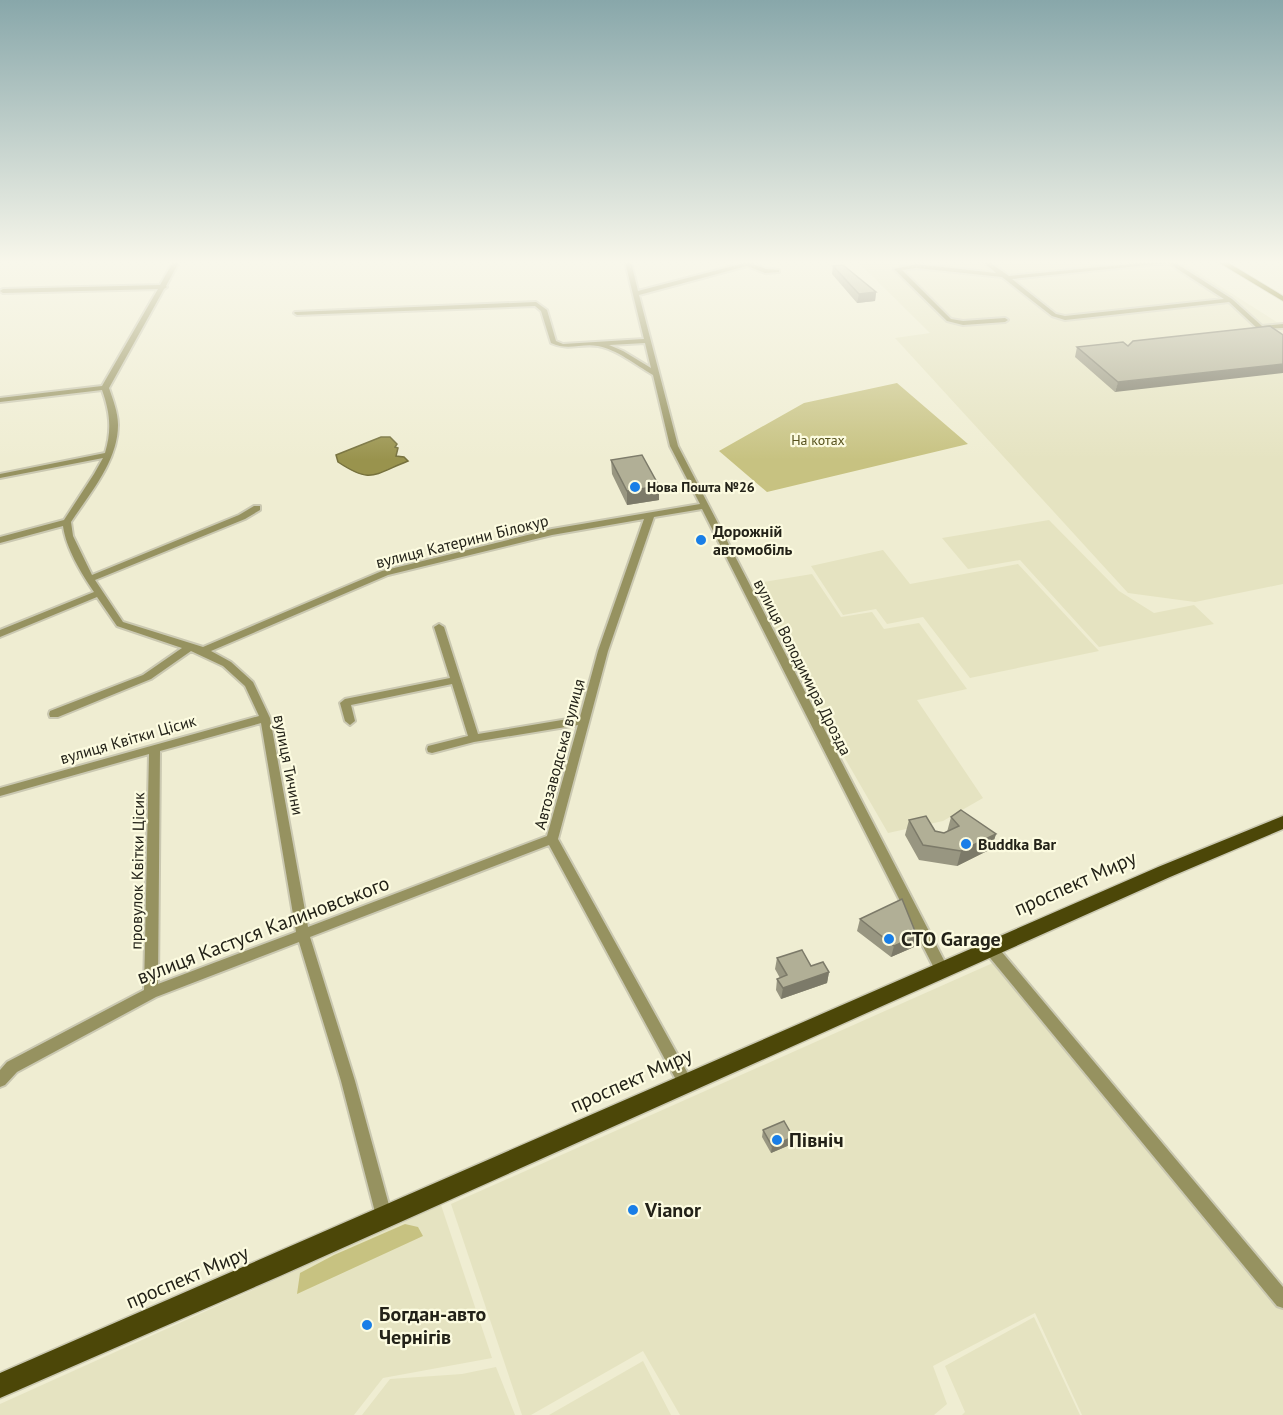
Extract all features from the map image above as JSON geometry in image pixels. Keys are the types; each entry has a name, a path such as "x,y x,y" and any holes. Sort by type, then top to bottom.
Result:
{"main road":[{"name":"проспект Миру","path":"0,1386 1283,822"}],"street":[{"path":"105,388 140,328"},
{"path":"549,328 553,342 562,346 648,341"},
{"name":"вулиця Володимира Дрозда","path":"645,328 674,446 942,970"},
{"path":"1248,329 1260,328"},
{"path":"601,345 621,352 656,374"},
{"path":"0,400 105,388"},
{"path":"0,540 67,522 109,454 117,429 115,406 105,388"},
{"path":"0,476 109,454"},
{"name":"вулиця Катерини Білокур","path":"203,651 386,573 552,532 704,506"},
{"path":"90,579 242,517 257,508"},
{"name":"Автозаводська вулиця","path":"650,515 603,651 552,838 686,1084"},
{"name":"вулиця Тичини","path":"67,522 69,536 90,579 120,624 203,651 227,664 249,684 265,718 303,935 348,1081 384,1216"},
{"path":"0,634 99,592"},
{"path":"439,627 474,738"},
{"path":"54,714 147,677 190,647"},
{"path":"350,722 345,703 456,680"},
{"name":"вулиця Квітки Цісик","path":"0,792 265,718"},
{"path":"432,749 474,738 583,720"},
{"name":"провулок Квітки Цісик","path":"151,993 155,749"},
{"name":"вулиця Кастуся Калиновського","path":"0,1080 12,1067 151,993 552,838"},
{"path":"991,949 1283,1300"}],"shaded area":[{"path":"925,328 1283,328 1283,584 1195,602 1128,593 895,338 930,333"},
{"path":"381,437 390,437 397,444 396,456 404,457 408,461 372,475 358,473 338,462 336,455"},
{"path":"1049,520 1119,591 1154,613 1194,605 1214,624 1099,647 1020,560 968,569 942,538"},
{"path":"883,550 910,584 1018,564 1099,651 970,678 923,617 887,624 876,609 843,615 811,566"},
{"path":"812,574 841,617 872,612 884,629 919,623 967,689 917,700 983,798 943,821 888,833 745,585"},
{"path":"995,962 1283,1309 1283,1415 1082,1415 1035,1313 933,1366 947,1404 934,1415 680,1415 643,1351 531,1415 522,1415 451,1204"},
{"path":"441,1205 492,1358 383,1378 354,1415 0,1415 0,1404"},
{"path":"1034,1317 1080,1415 962,1415 965,1412 945,1366"},
{"path":"643,1361 671,1415 549,1415"},
{"path":"496,1367 515,1415 362,1415 390,1379 462,1374"}],"green space":[{"name":"На котах","path":"897,383 968,444 767,492 719,451 804,403"},
{"path":"405,1224 418,1227 423,1236 297,1294 300,1273 334,1255"}],"building":[{"path":"1251,328 1273,328 1283,335 1283,364 1118,382 1077,347 1123,342 1128,346 1133,341"},
{"path":"642,455 659,486 627,491 611,460"},
{"path":"961,810 996,834 961,851 923,845 909,820 926,816 935,831 944,833 959,826 951,817"},
{"path":"902,899 917,936 894,946 860,919"},
{"path":"802,950 811,966 823,962 829,972 783,988 777,979 787,975 777,958"},
{"path":"784,1121 793,1137 772,1146 763,1130"}],"place":[{"name":"Нова Пошта №26","path":"635,487"},
{"name":"Дорожній автомобіль","path":"701,540"},
{"name":"Buddka Bar","path":"966,844"},
{"name":"СТО Garage","path":"889,939"},
{"name":"Північ","path":"777,1140"},
{"name":"Vianor","path":"633,1210"},
{"name":"Богдан-авто Чернігів","path":"367,1325"}]}
